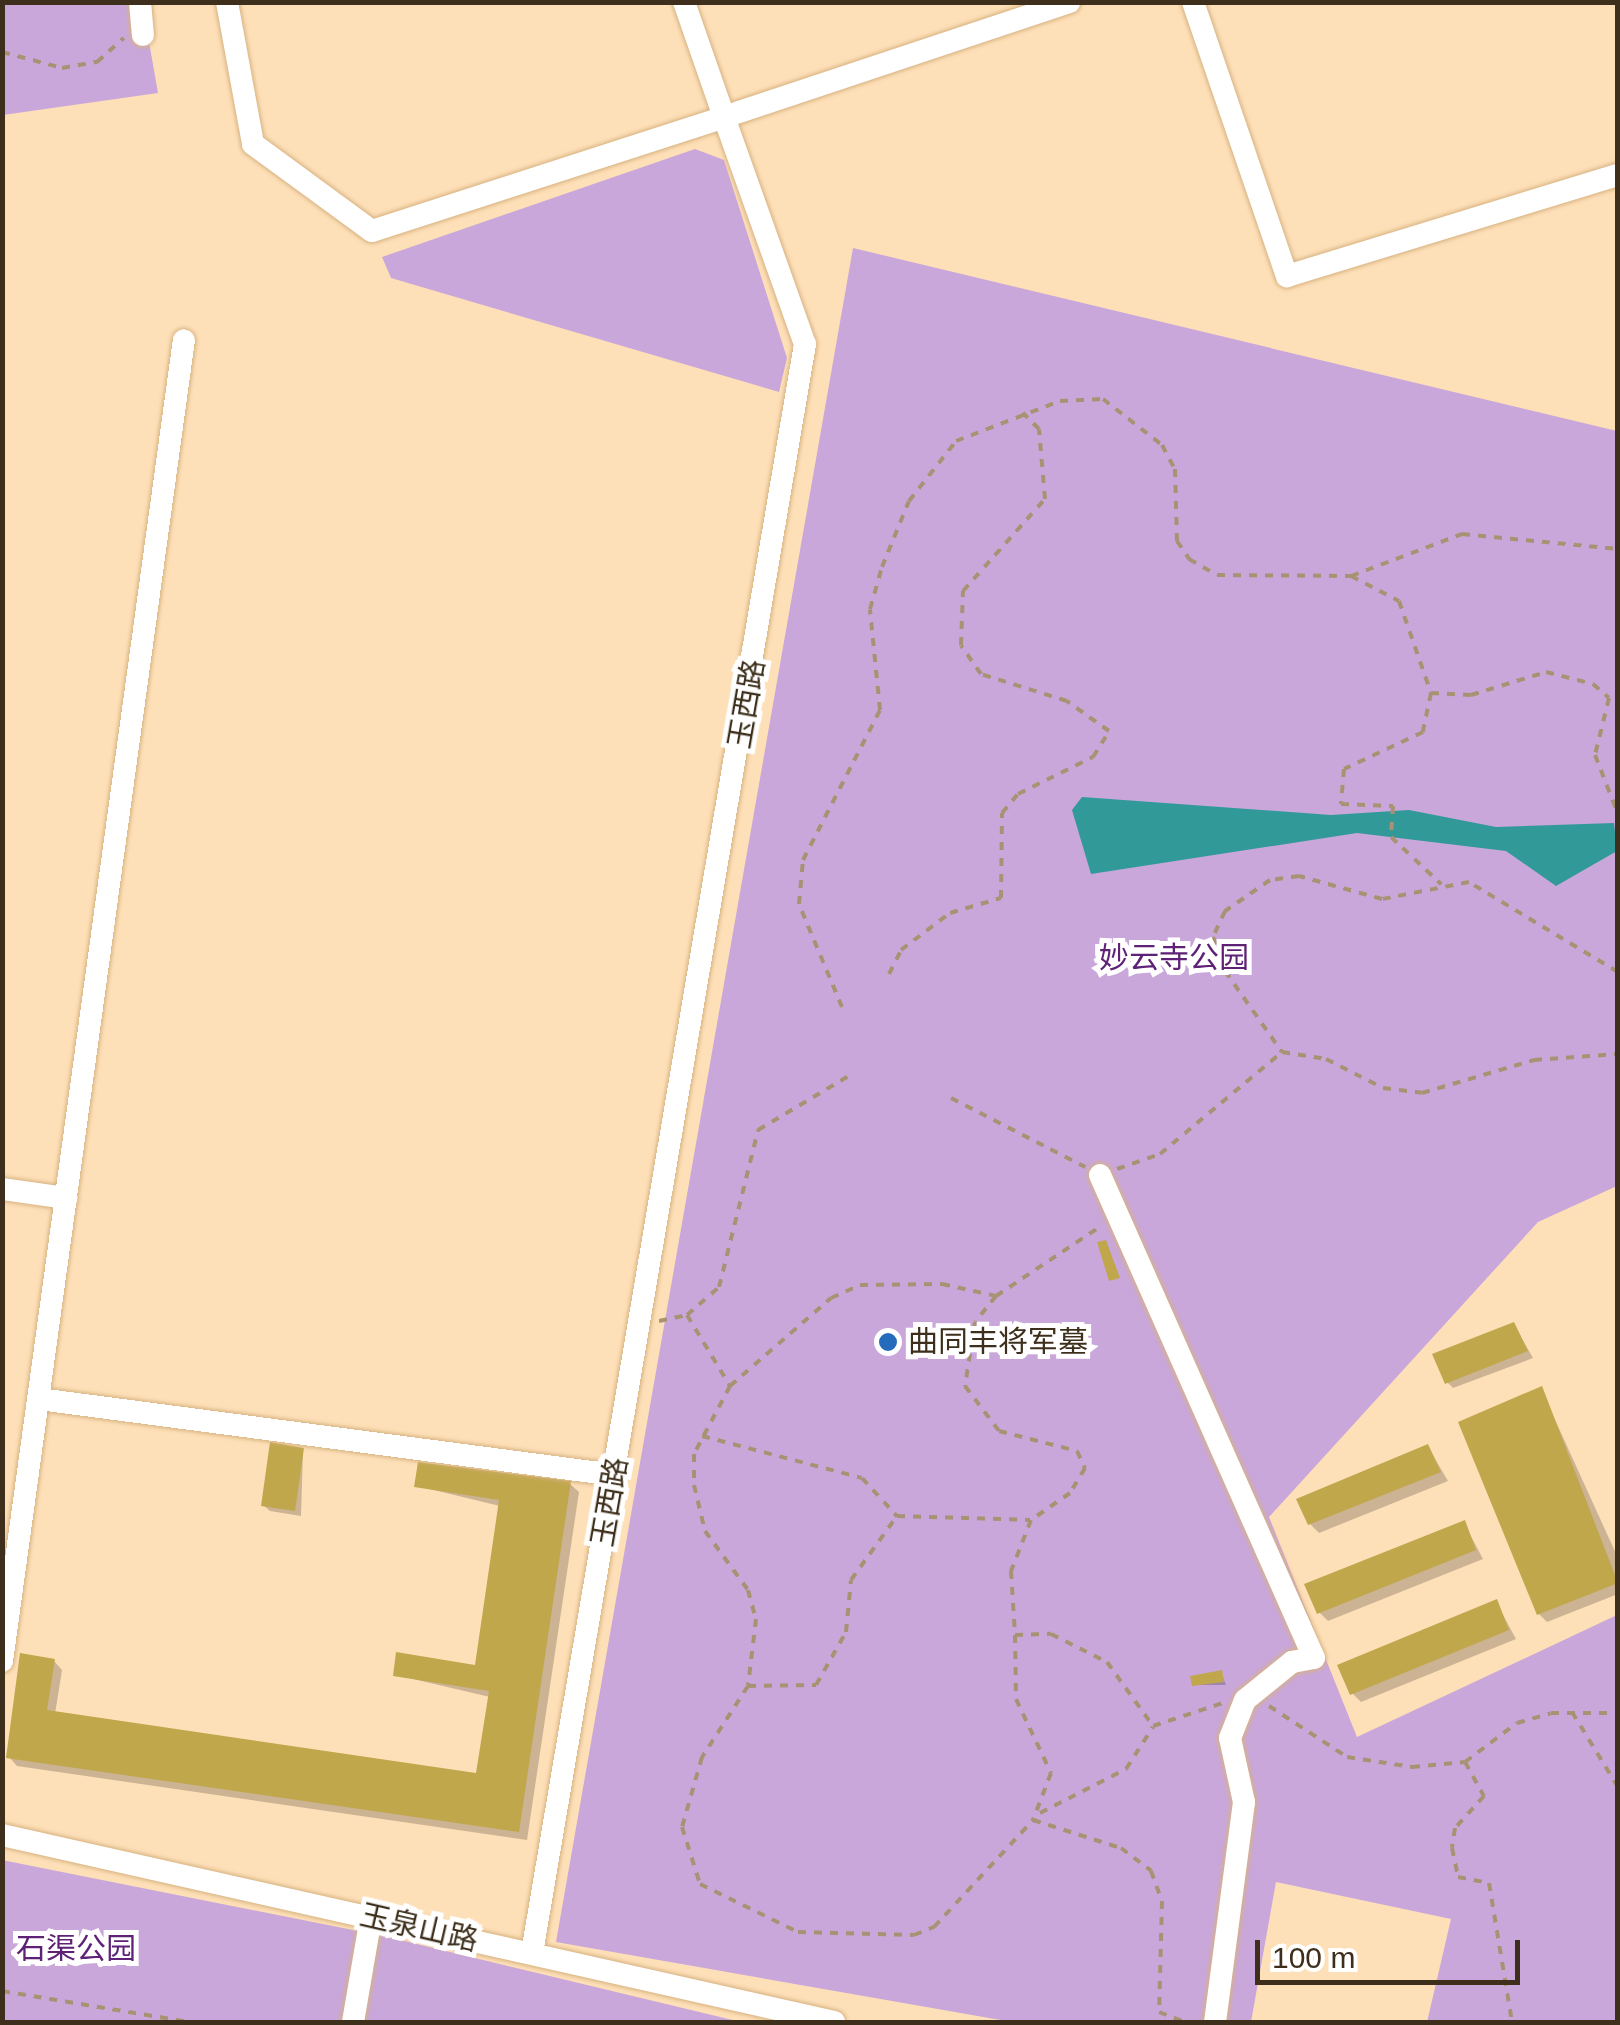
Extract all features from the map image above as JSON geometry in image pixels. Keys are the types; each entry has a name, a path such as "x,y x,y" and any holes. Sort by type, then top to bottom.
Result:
{"street":[{"path":"140,2 143,35"},
{"path":"228,2 253,144 372,231 1069,2"},
{"name":"玉西路","path":"532,1953 804,375 794,306 684,2"},
{"path":"1193,2 1288,276 1618,175"},
{"path":"2,1661 184,340"},
{"path":"1100,1175 1314,1658 1292,1662 1245,1700 1230,1738 1244,1802 1215,2022"},
{"path":"2,1189 66,1198"},
{"path":"38,1398 614,1475"},
{"name":"玉泉山路","path":"2,1835 834,2022"},
{"path":"354,2022 372,1917"}],"path":[{"path":"2,52 62,68 97,62 112,41 143,35"},
{"path":"842,1007 808,936 802,860 880,710 870,609 882,567 909,501 956,441 1022,413 1103,399 1162,445 1175,468 1177,540 1217,574 1350,576 1462,534 1618,549"},
{"path":"889,974 901,950 950,913 1001,898 1002,813 1018,794 1093,757 1109,730 1067,701 982,674 961,645 964,590 1045,499 1039,429 1022,413"},
{"path":"1350,576 1399,601 1431,693 1423,732 1344,769 1340,804 1393,806 1391,836 1441,884"},
{"path":"1431,693 1471,695 1546,672 1593,684 1609,698 1595,755 1618,814"},
{"path":"1618,972 1480,886 1441,884 1382,899 1299,876 1248,890 1225,911 1213,937 1225,971 1282,1052 1422,1093 1534,1060 1618,1054"},
{"path":"952,1098 1100,1175 1160,1154 1282,1052"},
{"path":"640,1326 686,1315 719,1288 740,1235 744,1166 758,1130 847,1077"},
{"path":"1033,1820 1051,1773 1016,1699 1011,1571 1031,1520 1070,1493 1085,1468 1077,1451 998,1432 965,1386 976,1322 996,1296 1118,1215"},
{"path":"996,1296 942,1284 860,1284 831,1298 730,1386 702,1436 694,1484 705,1531 748,1590 756,1619 748,1686 702,1758 682,1827 700,1884 763,1921 884,1938 934,1927 1051,1800 1126,1770 1153,1726 1245,1700 1302,1722 1346,1757 1412,1767 1465,1762 1517,1723 1572,1712 1618,1713"},
{"path":"686,1315 730,1386"},
{"path":"702,1436 862,1478 898,1516 1031,1520"},
{"path":"748,1686 816,1685 846,1632 851,1580 898,1516"},
{"path":"1015,1634 1051,1634 1108,1662 1153,1726"},
{"path":"1572,1712 1618,1787"},
{"path":"1465,1762 1484,1796 1455,1828 1452,1848 1458,1877 1489,1883 1512,2022"},
{"path":"1033,1820 1121,1848 1151,1871 1162,1901 1159,2012 1186,2022"},
{"path":"2,1992 190,2022"}],"green space":[{"path":"142,2 158,93 3,115 3,3"},
{"path":"695,149 724,160 787,358 779,392 391,278 382,257"},
{"name":"妙云寺公园","path":"853,248 1617,431 1617,1186 1538,1222 1269,1517 1357,1737 1617,1615 1617,2022 1427,2022 1451,1919 1276,1882 1251,2022 1012,2022 556,1942"},
{"name":"石渠公园","path":"2,1860 388,1937 741,2022 3,2022"}],"water":[{"path":"1082,797 1331,815 1409,810 1496,827 1614,823 1617,851 1556,886 1506,851 1357,833 1091,874 1072,810"}],"building":[{"path":"1106,1240 1120,1278 1109,1281 1097,1242"},
{"path":"1514,1322 1528,1351 1445,1384 1432,1354"},
{"path":"1542,1386 1618,1583 1537,1615 1458,1422"},
{"path":"270,1442 304,1448 295,1511 261,1506"},
{"path":"1428,1444 1441,1472 1308,1525 1296,1499"},
{"path":"418,1462 571,1481 519,1832 6,1758 20,1653 55,1659 47,1710 476,1773 489,1691 393,1676 396,1652 475,1665 499,1500 414,1487"},
{"path":"1465,1520 1476,1550 1317,1614 1304,1584"},
{"path":"1497,1599 1509,1630 1350,1695 1337,1665"},
{"path":"1222,1670 1224,1682 1192,1686 1190,1676"}],"place":[{"name":"曲同丰将军墓","path":"888,1342"}]}
